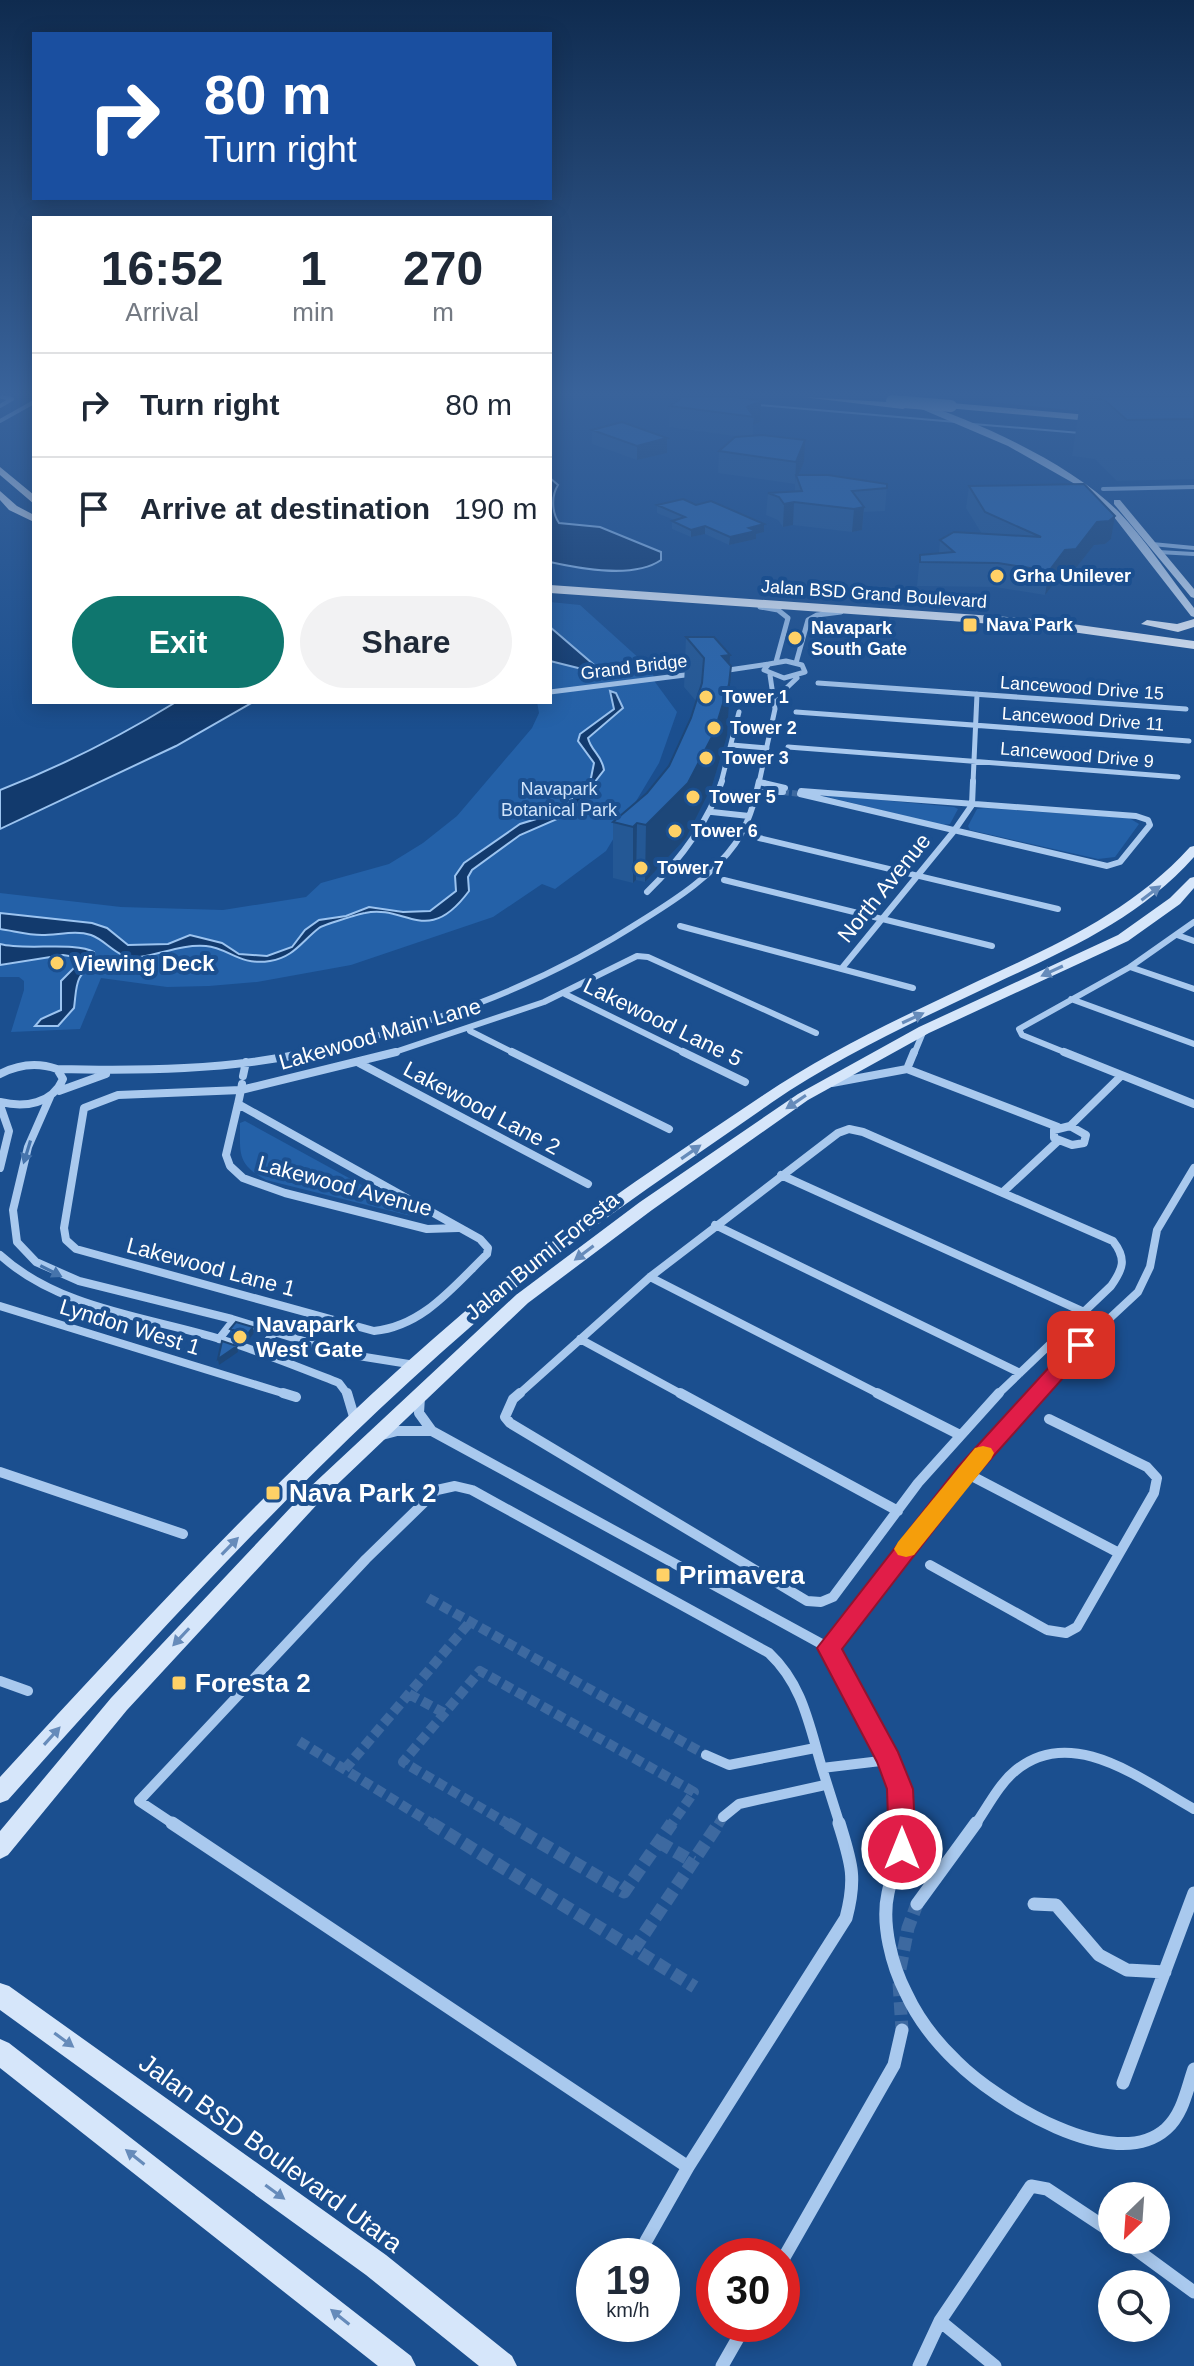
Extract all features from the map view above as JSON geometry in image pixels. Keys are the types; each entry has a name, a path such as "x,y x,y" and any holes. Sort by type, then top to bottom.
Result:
{"main road":[{"path":"12,507 32,517"},
{"path":"1107,507 1194,614"},
{"path":"1122,507 1194,595"},
{"name":"Jalan BSD Grand Boulevard","path":"552,586 1115,625 1194,635"},
{"name":"Jalan BSD Grand Boulevard","path":"600,590 1050,625 1194,645"},
{"path":"1115,625 1178,628 1194,623"},
{"name":"Jalan Bumi Foresta","path":"0,1793 293,1480 355,1420 502,1290 627,1197 782,1089 853,1048 1102,928 1176,873 1194,850"},
{"name":"Jalan Bumi Foresta","path":"0,1848 119,1704 370,1439 522,1299 646,1206 826,1084 924,1030 1123,938 1175,901 1194,881"},
{"path":"1102,928 1123,938"},
{"path":"627,1197 646,1206"},
{"name":"Jalan BSD Boulevard Utara","path":"0,1995 376,2265 502,2366"},
{"path":"0,2052 401,2366"}],"street":[{"path":"1155,548 1194,548"},
{"path":"1155,548 1194,554"},
{"path":"0,1067 36,1064 57,1069 111,1073 246,1062 328,1049 408,1029 471,1008 564,968 633,929 715,867 740,835 757,792 777,697 764,668 772,663 783,644 788,618 778,610 715,601"},
{"path":"777,697 806,669 796,663 808,620 817,615 869,613"},
{"path":"786,632 804,633"},
{"path":"783,644 801,645"},
{"name":"Grand Bridge","path":"718,671 772,663 796,663"},
{"path":"732,670 787,678 802,675"},
{"name":"Grand Bridge","path":"552,692 704,673"},
{"name":"Lancewood Drive 15","path":"818,683 1186,709"},
{"path":"972,805 977,694"},
{"path":"647,892 684,856 712,812 739,712"},
{"name":"Lancewood Drive 11","path":"796,712 1189,741"},
{"path":"732,745 767,748"},
{"name":"Lancewood Drive 9","path":"788,747 1178,777"},
{"path":"757,792 784,790 759,782"},
{"path":"800,792 972,805 1136,816 1148,820 1150,825 1120,862 1107,866 800,792"},
{"name":"North Avenue","path":"842,968 972,805"},
{"path":"712,812 749,816"},
{"path":"759,838 1058,909"},
{"path":"724,880 992,946"},
{"path":"1194,922 1130,967 1019,1029 1022,1035 1194,1104"},
{"path":"680,926 913,988"},
{"path":"1177,935 1194,941"},
{"name":"Lakewood Main Lane","path":"109,1096 242,1084 359,1063 470,1031 565,994 629,958 648,957 816,1033"},
{"path":"1130,967 1194,989"},
{"name":"Lakewood Lane 5","path":"565,994 745,1082"},
{"path":"1071,999 1194,1044"},
{"path":"907,1069 924,1030"},
{"path":"470,1031 669,1129"},
{"name":"Lakewood Avenue","path":"246,1062 226,1155 230,1166 243,1178 285,1193 427,1229 458,1228"},
{"name":"Lakewood Lane 2","path":"359,1063 588,1184"},
{"path":"0,1074 19,1066"},
{"path":"57,1069 63,1079 37,1120 20,1174 13,1210 13,1230 17,1242 29,1257 64,1277 234,1320 368,1359 418,1365"},
{"path":"826,1084 907,1069 1058,1127 1070,1126 1083,1131 1087,1139 1079,1145 1058,1141 1053,1134 1058,1127"},
{"path":"0,1168 9,1131 0,1104 20,1105 111,1073"},
{"path":"1070,1126 1121,1076"},
{"name":"Lakewood Lane 1","path":"109,1096 84,1108 64,1228 66,1240 76,1249 374,1331 391,1332 410,1324 487,1254 488,1248 480,1239 458,1228"},
{"name":"Lakewood Avenue","path":"238,1104 458,1228"},
{"path":"849,1129 863,1132 1003,1192 1113,1241 1123,1253 1125,1263 1120,1274 1084,1312 960,1435 833,1597 821,1602 807,1601 510,1423 506,1412 513,1399 650,1277 838,1133 849,1129"},
{"path":"1003,1192 1058,1141"},
{"path":"829,1648 966,1473 1081,1345 1138,1292 1150,1267 1157,1230 1194,1168"},
{"path":"781,1175 1084,1312"},
{"path":"715,1225 1020,1373"},
{"path":"0,1255 9,1266 56,1292 259,1351 339,1383 347,1392 355,1420"},
{"path":"650,1277 960,1435"},
{"name":"Lyndon West 1","path":"0,1306 296,1397"},
{"path":"219,1339 234,1320"},
{"path":"259,1351 275,1332"},
{"path":"580,1339 898,1511"},
{"path":"420,1393 419,1413 432,1431 829,1648 889,1760 900,1789 902,1849 890,1878 885,1906 893,1967 917,2014 945,2050 976,2080 1017,2109 1072,2135 1124,2146 1159,2137 1172,2126 1194,2069"},
{"path":"930,1565 1047,1630 1066,1633 1077,1627 1154,1493 1157,1478 1147,1467 1049,1419"},
{"path":"370,1439 397,1431 432,1431"},
{"path":"0,1472 183,1534"},
{"path":"966,1473 1119,1553"},
{"path":"648,2238 688,2167 846,1918 854,1888 851,1862 825,1785 799,1689 788,1668 769,1653 530,1519 472,1490 455,1486 437,1490 386,1538 139,1801 688,2167"},
{"path":"0,1681 28,1691"},
{"path":"706,1755 729,1765 815,1748"},
{"path":"917,1904 1013,1772 1028,1758 1050,1752 1077,1751 1105,1760 1194,1809"},
{"path":"822,1768 889,1760"},
{"path":"723,1817 739,1804 825,1785"},
{"path":"1123,2083 1194,1893"},
{"path":"1034,1904 1056,1905 1099,1955 1127,1970 1165,1972"},
{"path":"795,2238 894,2065 902,2030"},
{"path":"919,2366 940,2321 1031,2186 1047,2189 1098,2223"},
{"path":"1142,2254 1194,2292"},
{"path":"940,2321 995,2366"},
{"path":"722,2366 736,2342"}],"green space":[{"name":"Navapark Botanical Park","path":"552,602 580,605 652,670 655,682 677,712 659,763 606,851 555,889 542,884 493,917 351,965 257,982 209,986 167,987 101,978 80,1029 11,1032 24,981 19,977 0,977 0,893 121,907 223,910 306,897 321,883 389,864 423,843 457,816 532,728 539,713 537,704 552,704"},
{"path":"824,796 958,809 950,824 942,825"},
{"path":"977,809 1129,818 1139,824 1115,857 1098,859 970,830 968,826"},
{"path":"245,1121 411,1212 411,1216 266,1180 250,1169 242,1157 240,1123"}],"shaded area":[{"path":"552,507 559,523 600,527 661,552 661,560 650,566 622,571 552,562"},
{"path":"552,629 603,675 600,678 590,671 552,662"},
{"path":"610,691 616,693 623,708 588,738 604,770 571,813 520,835 472,870 468,877 469,891 441,917 428,921 380,912 361,914 319,928 285,956 259,962 206,946 189,946 132,957 119,953 91,935 37,935 0,929 0,913 92,923 107,928 128,945 168,944 190,935 222,943 239,954 267,956 292,947 305,930 319,920 346,916 369,907 403,912 430,911 456,891 455,876 464,863 520,824 559,812 591,778 594,763 578,741 580,734 614,709"},
{"path":"173,704 250,704 176,746 0,829 0,790 46,771"},
{"path":"0,944 75,947 94,952 96,963 80,977 74,1008 58,1026 35,1026 41,1019 61,1010 61,981 77,965 76,957 63,955 0,965"}],"building":[{"path":"663,507 726,507 764,524 749,528 756,531 730,537 705,526 691,530 672,521 685,517"},
{"path":"982,507 1107,507 1115,516 1109,521 1097,522 1076,549 1065,550 1049,571 998,563 920,562 920,555 954,552 940,540 954,532 1041,537 985,512"},
{"path":"686,637 714,637 730,655 722,656 731,666 729,684 714,733 688,783 646,825 637,823 633,827 613,822 647,793 669,766 691,718 702,683 704,658"},
{"path":"236,1322 253,1327 247,1335 230,1329"},
{"path":"222,1341 237,1346 218,1359"}],"tunnel":[{"path":"783,792 800,794"},
{"path":"428,1598 706,1755"},
{"path":"345,1769 470,1622"},
{"path":"510,1825 403,1762 480,1671 694,1792 671,1825"},
{"path":"409,1694 444,1713"},
{"path":"299,1741 434,1825"},
{"path":"718,1825 723,1817"},
{"path":"431,1823 695,1987"},
{"path":"507,1823 624,1892 672,1823"},
{"path":"693,1862 719,1823"},
{"path":"659,1842 693,1862"},
{"path":"634,1949 693,1862"},
{"path":"900,1969 908,1928 917,1904"},
{"path":"899,1983 902,2030"}],"slow traffic":[{"path":"906,1549 983,1453"}],"place":[{"name":"Grha Unilever","path":"997,576"},
{"name":"Nava Park","path":"970,625"},
{"name":"Navapark South Gate","path":"795,638"},
{"name":"Tower 1","path":"706,697"},
{"name":"Tower 2","path":"714,728"},
{"name":"Tower 3","path":"706,758"},
{"name":"Tower 5","path":"693,797"},
{"name":"Tower 6","path":"675,831"},
{"name":"Tower 7","path":"641,868"},
{"name":"Viewing Deck","path":"57,963"},
{"name":"Navapark West Gate","path":"240,1337"},
{"name":"Nava Park 2","path":"273,1493"},
{"name":"Primavera","path":"663,1575"},
{"name":"Foresta 2","path":"179,1683"}],"route":[{"path":"902,1849 900,1789 889,1760 829,1648 966,1473 1081,1345"}]}
